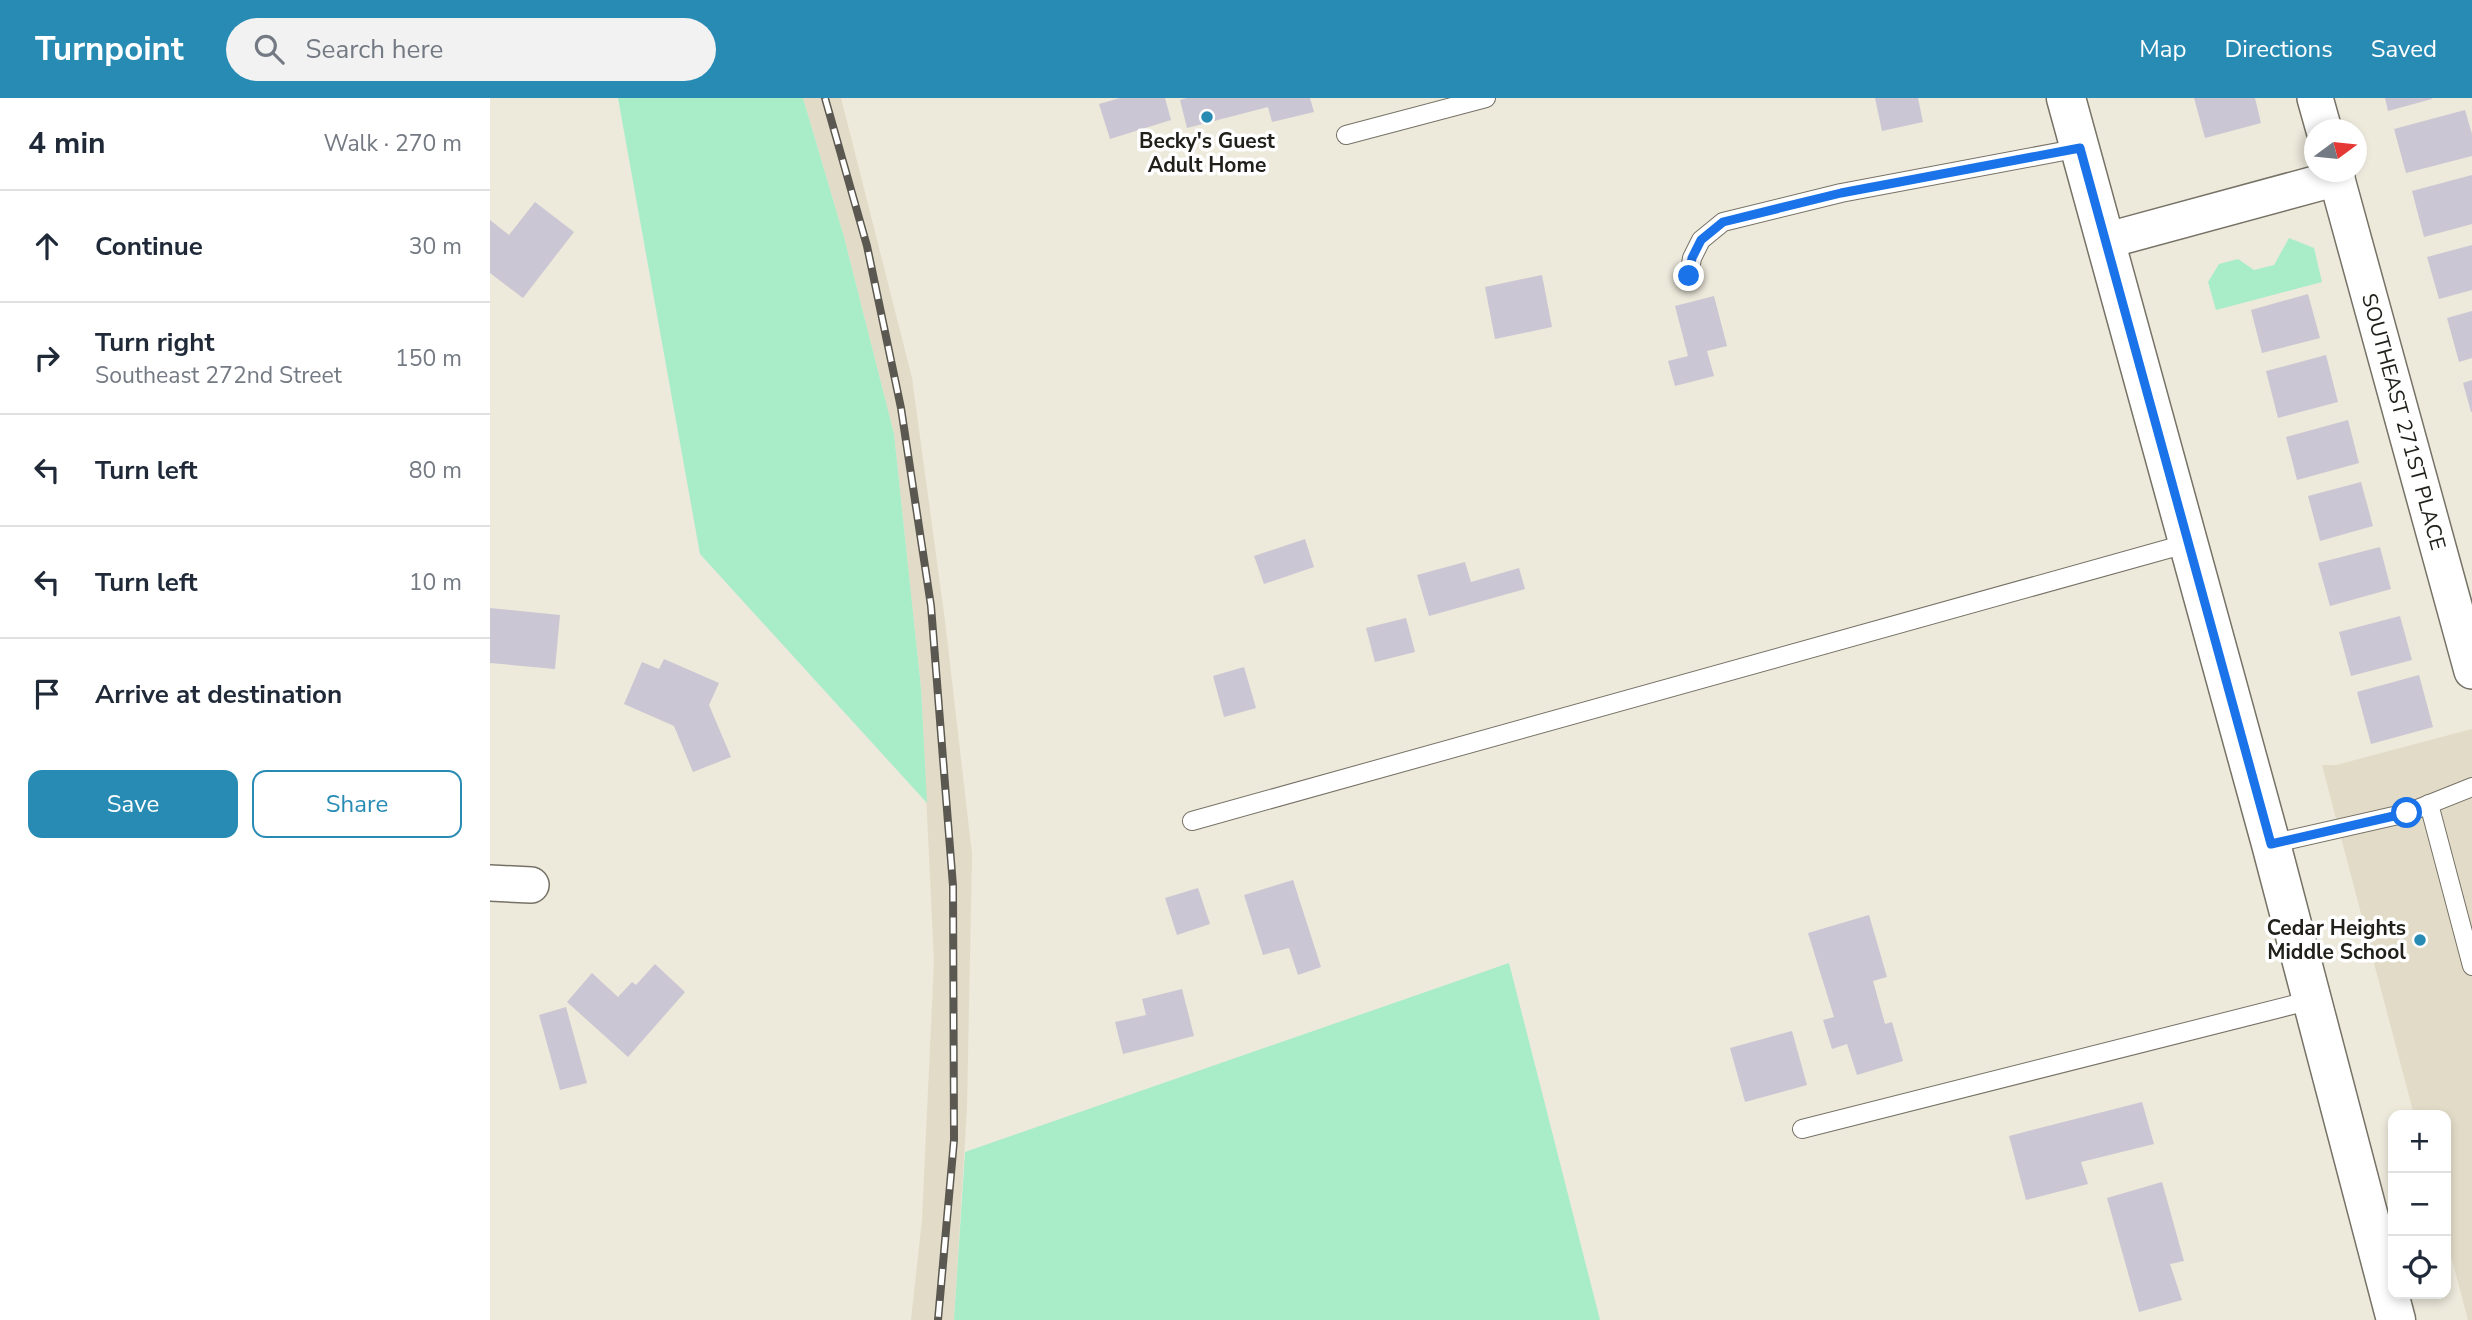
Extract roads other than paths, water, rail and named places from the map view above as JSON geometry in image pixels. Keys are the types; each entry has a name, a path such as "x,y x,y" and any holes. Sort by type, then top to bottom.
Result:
{"main road":[{"path":"2066,98 2271,844 2396,1320"}],"street":[{"path":"2315,98 2321,119"},
{"path":"2105,241 2312,182"},
{"name":"SOUTHEAST 271ST PLACE","path":"2338,182 2458,566 2472,671"},
{"path":"490,883 531,885"}],"lane":[{"path":"1346,135 1486,98"},
{"path":"1689,276 1692,258 1701,240 1723,222 1841,193 2080,148"},
{"path":"1192,821 2189,543"},
{"path":"2271,844 2407,813 2472,787"},
{"path":"2428,804 2472,966"},
{"path":"1802,1129 2312,1000"}],"railway":[{"path":"825,98 867,246 901,408 931,606 953,886 954,1140 938,1320"}],"place":[{"name":"Becky's Guest Adult Home","path":"1207,117"},
{"name":"Cedar Heights Middle School","path":"2420,940"}]}
